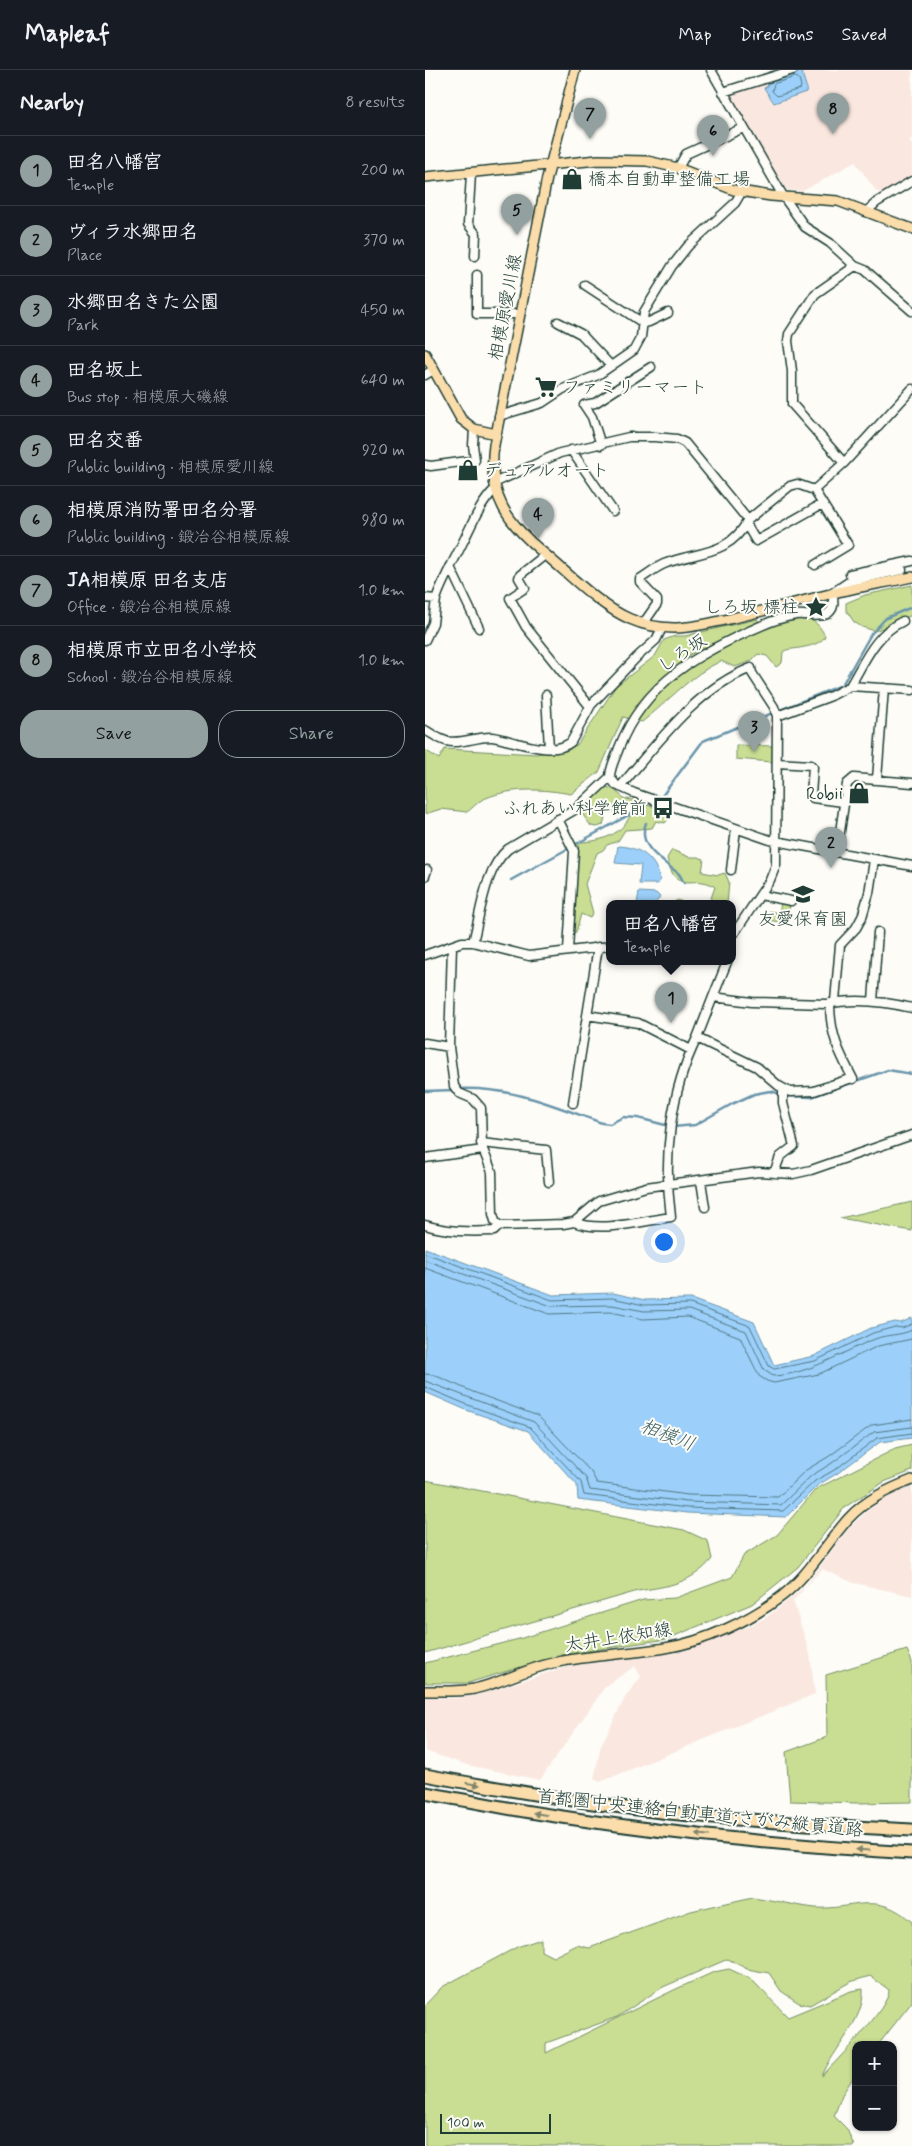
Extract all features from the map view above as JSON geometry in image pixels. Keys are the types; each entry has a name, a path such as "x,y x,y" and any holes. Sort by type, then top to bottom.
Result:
{"highway":[{"name":"首都圏中央連絡自動車道;さがみ縦貫道路","path":"425,1775 552,1796 667,1812 757,1821 912,1830"},
{"name":"首都圏中央連絡自動車道;さがみ縦貫道路","path":"425,1793 549,1815 666,1831 832,1848 912,1853"}],"main road":[{"name":"相模原愛川線","path":"575,70 550,165 496,434 492,466 495,486 503,510 513,524 545,554 607,605 626,617 643,624 662,628 695,627 832,593 912,577"},
{"path":"425,177 628,159 656,162 678,168 719,185 742,192 838,201 912,229"},
{"path":"425,354 429,372 457,414 474,429 496,434"},
{"name":"太井上依知線","path":"425,1691 472,1689 550,1664 585,1657 667,1648 717,1632 763,1610 784,1594 798,1583 848,1519 861,1508 892,1488 912,1480"}],"street":[{"path":"711,70 783,196 805,226 830,243 855,266 865,270 912,311"},
{"path":"723,92 793,70"},
{"path":"678,168 686,154 743,128"},
{"path":"471,174 468,224 476,234 475,256"},
{"path":"867,211 877,202 912,181"},
{"path":"499,416 542,404 563,389 590,379 634,350 638,344 644,312 672,266 687,246 735,203 742,192"},
{"path":"843,463 792,404 792,371 788,341 789,334 815,294 855,266"},
{"path":"477,275 477,314 520,314"},
{"path":"585,286 643,323 668,313"},
{"path":"558,322 581,334 611,366"},
{"path":"601,445 592,417 584,405 595,402 651,368"},
{"path":"814,490 843,463 912,389"},
{"path":"425,465 431,466 475,460 473,445 474,429"},
{"path":"425,640 433,623 436,599 450,567 484,502 495,486 571,450 643,436 682,441 747,522 757,541 822,504"},
{"path":"571,450 613,511"},
{"path":"643,624 657,604 657,600 640,582 640,579 665,564 700,556 722,546 738,535 747,522 790,486 797,484 814,490 848,545 815,565"},
{"path":"545,554 520,575 519,578 525,588 509,598 527,627 591,706"},
{"path":"850,574 912,561"},
{"path":"832,593 850,581 901,570 900,564"},
{"path":"450,567 479,628"},
{"name":"しろ坂","path":"610,777 620,745 631,721 676,671 711,650 765,624 796,615 823,615 827,613 834,604 832,593"},
{"path":"425,598 436,599"},
{"path":"850,686 878,639 886,630 903,621"},
{"path":"425,730 449,742 491,737 523,745 549,748 561,747 571,742 591,706 637,657 656,640 662,628"},
{"path":"620,787 694,704 732,675 751,668 760,688 774,707 777,716 776,865 770,880 736,929"},
{"path":"777,716 831,696 850,686 912,690"},
{"path":"877,780 885,688"},
{"path":"546,695 549,748"},
{"path":"777,763 811,765 813,768 811,796 813,798 843,802"},
{"path":"837,852 843,802 847,784 850,780 912,782 912,775"},
{"path":"473,942 490,873 495,862 508,849 576,809 610,777 620,787 775,841 912,866"},
{"path":"559,819 572,847 568,950"},
{"path":"731,870 736,829"},
{"path":"783,1093 814,1091 853,1079 831,1032 833,1002 840,945 856,928 862,917 869,892 874,860"},
{"path":"760,895 791,901"},
{"path":"873,1001 878,932"},
{"path":"425,955 451,946 473,942 521,955 606,947"},
{"path":"451,946 449,1047 454,1086 459,1093 473,1099 481,1108 482,1146 492,1172 493,1214 499,1226"},
{"path":"573,1103 598,948"},
{"path":"574,1222 584,1226 617,1226 671,1217 667,1185 671,1126 682,1071 726,965"},
{"path":"713,997 752,1002 873,1001 912,1008"},
{"path":"587,1015 638,1023 691,1050"},
{"path":"697,1038 757,1067 783,1093 793,1146 780,1156 774,1173"},
{"path":"425,1043 449,1047"},
{"path":"425,1225 467,1232 494,1231 499,1226 574,1222 599,1201 646,1187 759,1172 793,1174 811,1170 912,1135"},
{"path":"425,1158 482,1146 546,1150 549,1182"},
{"path":"701,1181 705,1207"}],"shaded area":[{"path":"800,70 912,70 912,139 909,140 912,145 912,178 885,194 877,192 855,162 803,191 786,190 731,95 732,92"},
{"path":"912,1487 912,1596 854,1583 822,1569 793,1601 810,1654 815,1694 600,1782 594,1779 601,1745 626,1696 641,1677 635,1666 605,1687 540,1780 467,1765 425,1751 425,1697 457,1698 476,1695 570,1666 677,1651 747,1627 767,1617 806,1586 848,1529 868,1510 893,1494"}],"green space":[{"path":"912,585 912,615 875,631 854,622 846,610 846,603 865,595"},
{"path":"804,618 817,624 825,636 813,645 786,650 783,652 782,663 776,667 767,656 758,654 751,661 735,667 721,661 699,673 642,722 623,717 599,772 571,794 539,790 507,792 483,799 467,812 441,809 425,814 425,750 439,759 445,749 537,754 577,745 616,686 655,656 664,640 757,619 759,621 689,655 687,664 767,626"},
{"path":"736,745 773,746 772,762 736,759"},
{"path":"603,786 613,789 625,799 641,801 667,813 670,817 665,823 656,821 652,828 625,830 618,841 607,845 597,853 585,884 593,913 590,918 581,914 576,932 572,935 579,842 597,840 614,834 626,822 631,814 633,805 625,802 612,812 606,811 601,806 598,808 598,811 605,817 603,825 591,826 583,815 582,808"},
{"path":"672,850 689,857 704,859 702,872 718,875 725,873 729,882 727,900 710,900 715,887 708,883 681,881 675,877 667,858"},
{"path":"781,903 790,904 787,923 767,920 769,911 779,913"},
{"path":"912,1202 912,1231 840,1218"},
{"path":"912,1445 912,1471 884,1482 845,1507 798,1567 752,1604 667,1639 560,1655 468,1683 425,1683 425,1663 519,1639 643,1600 675,1598 732,1577 744,1555 777,1535 816,1489 895,1449"},
{"path":"425,1480 684,1530 708,1541 712,1559 696,1574 678,1582 638,1591 425,1653"},
{"path":"907,1650 912,1662 912,1802 790,1801 786,1752 827,1737 826,1675"},
{"path":"753,1897 815,1908 876,1904 899,1912 912,1922 912,2002 881,2041 855,2041 881,2008 889,1990 870,1976 850,1982 810,2005 799,2003 781,1991 769,1973 747,1969 728,1959 663,1987 617,2017 546,2043 546,2053 674,1990 714,1972 729,1969 751,1979 788,2017 851,1991 863,1989 862,2001 854,2023 822,2076 852,2045 852,2079 842,2095 834,2116 847,2129 854,2146 425,2146 425,2005 442,1987 517,1947 541,1939 541,1951 553,1957 577,1945 589,1948 691,1911"}],"water":[{"path":"801,70 807,89 806,92 774,103 764,88 768,86 766,81"},
{"path":"618,846 640,851 646,855 658,872 660,880 657,884 639,884 641,865 615,863"},
{"path":"639,892 656,893 660,897 658,900 638,900"},
{"name":"相模川","path":"425,1248 553,1295 613,1293 645,1300 691,1299 754,1322 774,1365 814,1356 871,1328 895,1322 901,1323 912,1318 912,1438 880,1442 838,1473 818,1485 786,1517 687,1513 578,1500 577,1485 528,1431 466,1410 425,1392"}],"waterway":[{"path":"662,796 703,741 842,685 871,634 886,618 912,607"},
{"path":"511,880 647,805"},
{"path":"646,823 644,831 648,846 659,858 680,875 684,883"},
{"path":"459,1089 497,1091 532,1098 602,1123 610,1124 623,1117 638,1118 673,1127 695,1125 754,1094 770,1091 788,1096 811,1097 888,1070 912,1074"},
{"path":"425,1091 453,1090"}],"place":[{"name":"相模原市立田名小学校","path":"833,134"},
{"name":"JA相模原 田名支店","path":"590,139"},
{"name":"相模原消防署田名分署","path":"713,156"},
{"name":"橋本自動車整備工場","path":"572,179"},
{"name":"田名交番","path":"517,235"},
{"name":"ファミリーマート","path":"546,387"},
{"name":"デュアルオート","path":"468,470"},
{"name":"田名坂上","path":"538,539"},
{"name":"しろ坂 標柱","path":"816,607"},
{"name":"水郷田名きた公園","path":"754,752"},
{"name":"Robii","path":"859,793"},
{"name":"ふれあい科学館前","path":"663,808"},
{"name":"ヴィラ水郷田名","path":"831,868"},
{"name":"友愛保育園","path":"803,894"},
{"name":"田名八幡宮","path":"671,1023"}]}
